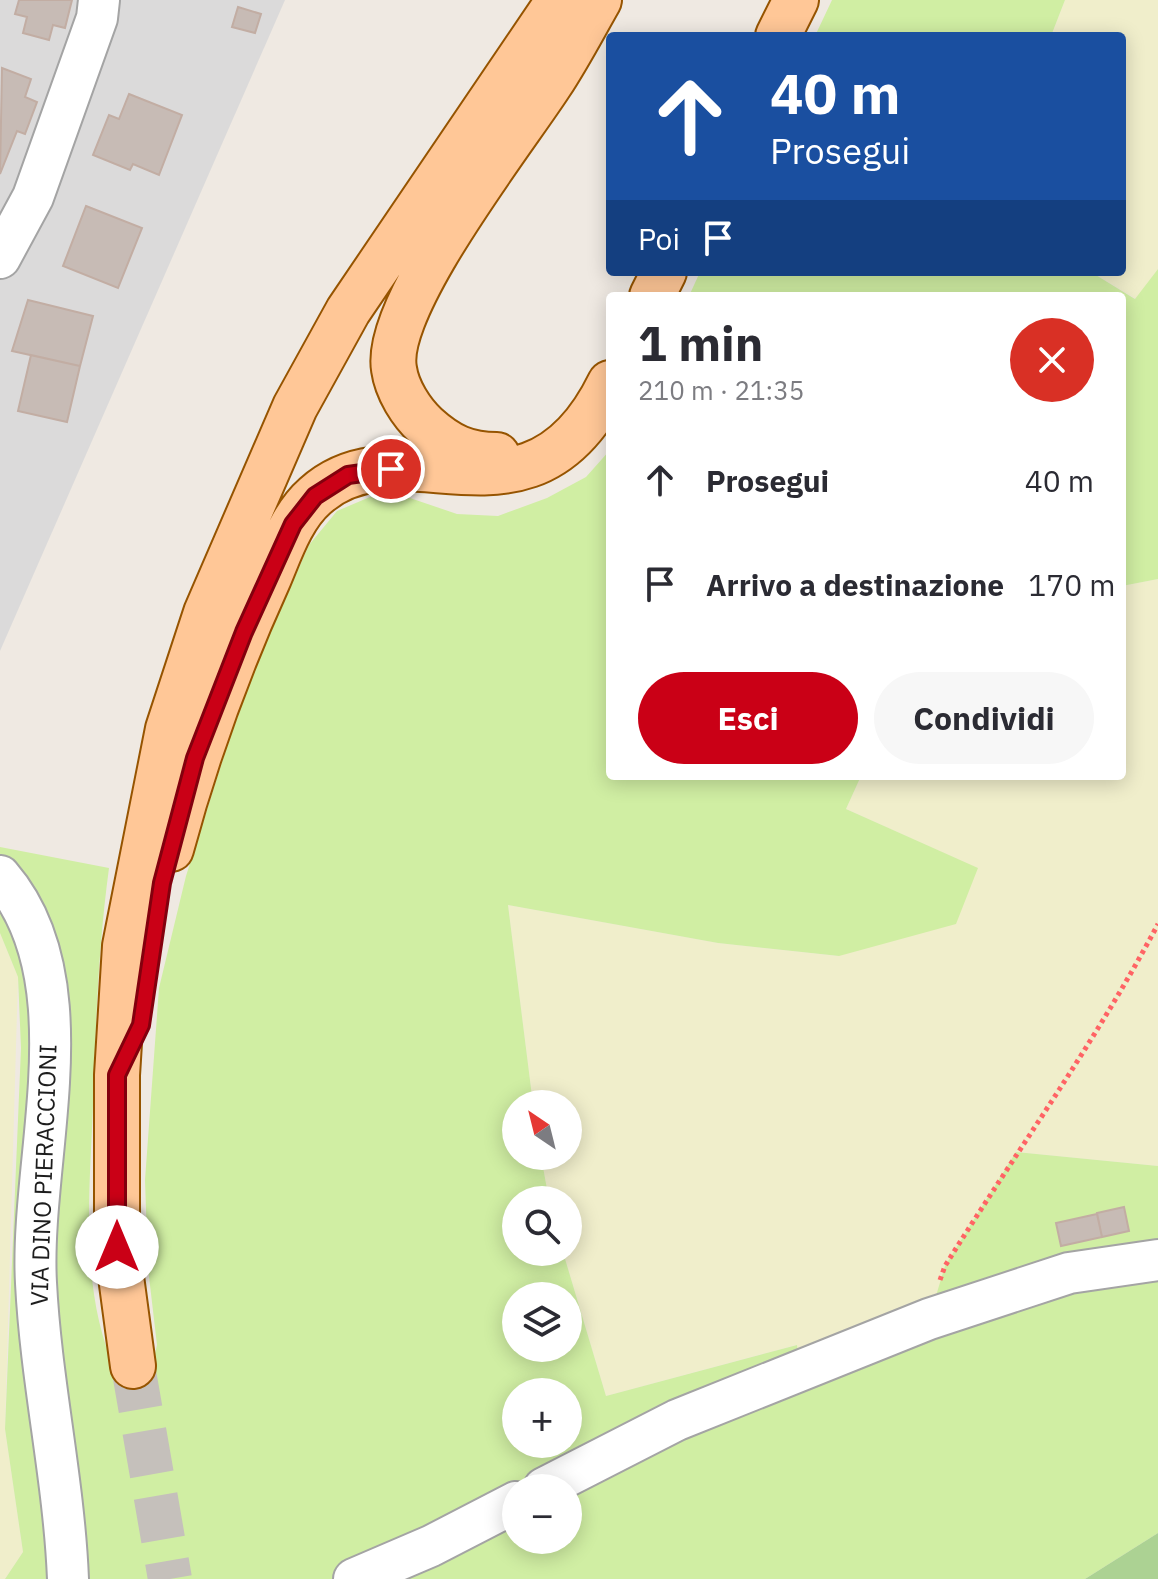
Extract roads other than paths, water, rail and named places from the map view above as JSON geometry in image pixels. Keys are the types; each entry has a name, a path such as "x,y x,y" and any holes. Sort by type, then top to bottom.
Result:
{"main road":[{"path":"348,311 410,168 525,0"},
{"path":"133,1366 117,1247 117,1075 125,946 168,729 206,613 259,484 295,407 348,311 559,0"},
{"path":"599,0 551,82 483,182 407,307 398,332 393,368 412,412 445,444 476,455 521,455 558,439 603,398"},
{"path":"780,32 796,0"},
{"path":"117,1075 141,1025 162,883 195,758 244,632 293,524 315,496 348,475 391,469 487,475 530,465 569,441 603,398"}],"street":[{"path":"0,258 33,197 97,18 99,0"},
{"name":"VIA DINO PIERACCIONI","path":"0,876 19,899 43,965 51,1078 34,1260 40,1354 68,1579"},
{"path":"571,1474 677,1420 929,1319 1069,1273 1158,1260"},
{"path":"354,1579 431,1546 502,1509"}],"tunnel":[{"path":"133,1366 170,1579"}]}
